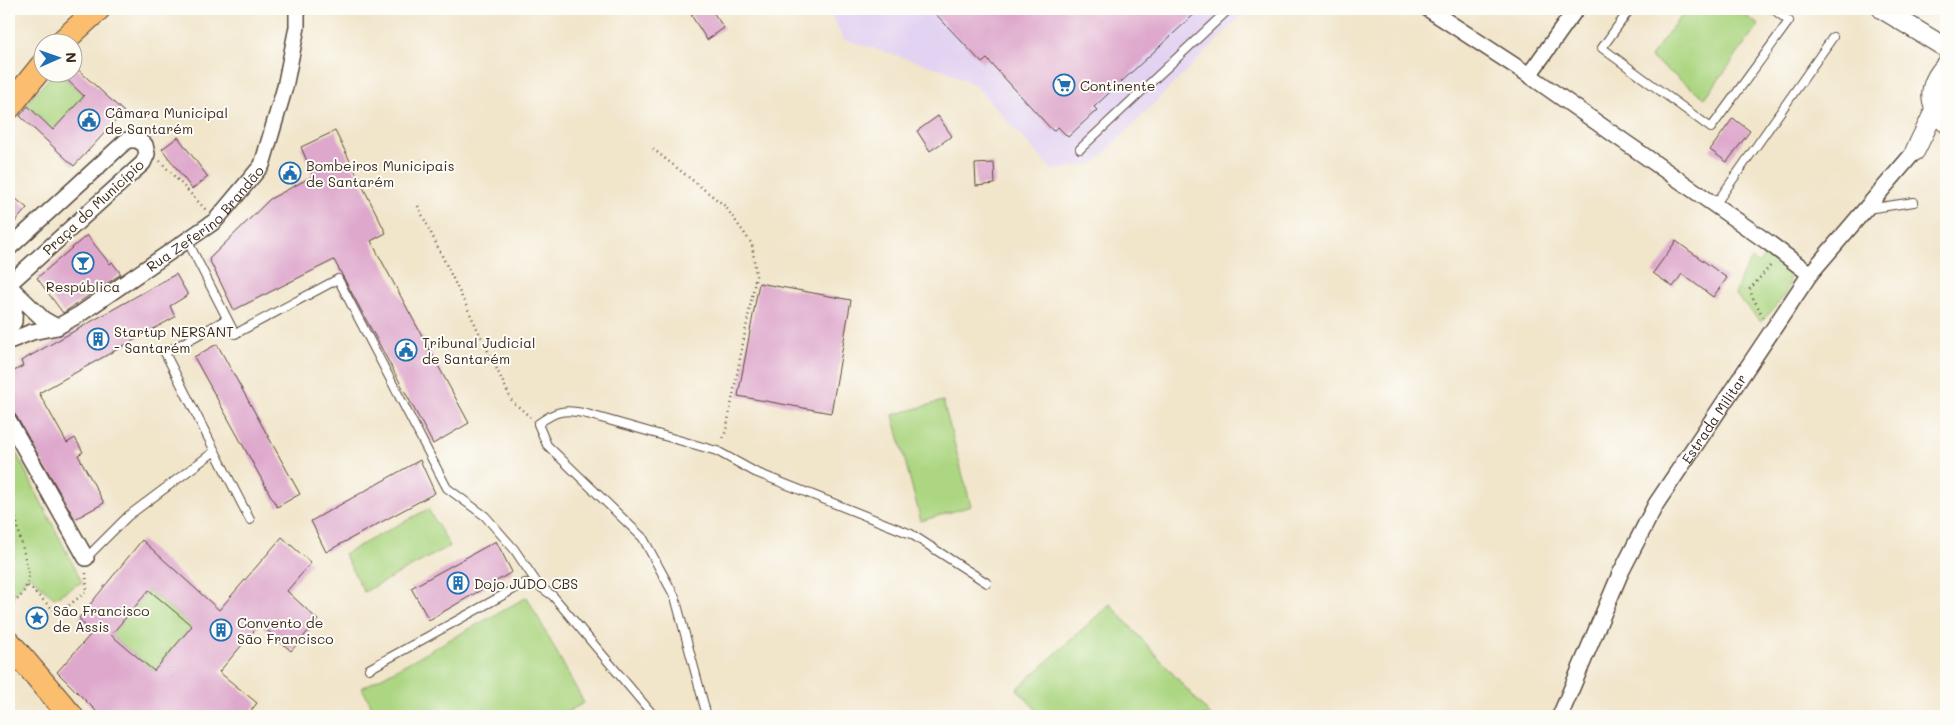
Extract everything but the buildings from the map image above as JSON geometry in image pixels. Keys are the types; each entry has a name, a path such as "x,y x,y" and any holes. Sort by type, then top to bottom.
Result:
{"main road":[{"path":"73,32 98,9"},
{"path":"9,108 32,79"},
{"path":"9,643 71,716"}],"street":[{"name":"Rua Zeferino Brandão","path":"9,341 32,332 57,327 80,314 215,220 262,165 285,87 297,28 297,9"},
{"path":"1428,9 1529,75 1810,274"},
{"path":"1529,75 1576,9"},
{"path":"1882,9 1946,48"},
{"path":"1922,34 1941,71 1931,94 1940,116"},
{"name":"Estrada Militar","path":"1560,716 1620,574 1656,504 1810,274 1915,151 1940,116"},
{"name":"Estrada Militar","path":"1915,151 1946,132"},
{"name":"Praça do Município","path":"9,248 127,140 137,140 145,145 147,154 143,164 11,288"},
{"path":"11,288 43,319 57,327"},
{"path":"9,329 14,322 11,288"},
{"path":"9,421 86,558"}],"lane":[{"path":"1080,149 1229,9"},
{"path":"1630,9 1602,48 1711,128 1789,21 1773,9"},
{"path":"1715,205 1833,37"},
{"path":"1865,210 1914,202"},
{"path":"187,240 234,334 338,278 447,488 485,516 514,549 539,586 553,596 654,716"},
{"path":"227,319 165,353 250,520"},
{"path":"707,716 675,597 643,538 547,444 538,424 550,414 570,410 717,451 755,472 911,534 986,583"},
{"path":"86,558 128,516 215,451"},
{"path":"369,669 525,583 539,586"}],"path":[{"path":"145,145 215,220"},
{"path":"653,149 725,206 752,244 756,276 726,431 717,451"},
{"path":"418,206 512,401 538,424"},
{"path":"1767,270 1750,289 1751,297 1760,308 1762,316 1760,321 1768,337"},
{"path":"9,489 29,575 28,586 13,603 9,604"},
{"path":"28,586 58,614 87,591 86,558"}],"shaded area":[{"path":"828,9 1248,9 1094,164 1052,170 975,85 944,70 843,39"}],"green space":[{"path":"1686,9 1736,9 1759,25 1705,98 1650,57"},
{"path":"46,82 69,82 84,96 53,130 26,104"},
{"path":"1765,255 1783,267 1787,272 1789,285 1776,306 1761,322 1735,294 1743,273 1752,259 1758,264"},
{"path":"943,401 971,506 921,521 893,415"},
{"path":"9,439 82,582 54,598 29,575 9,599"},
{"path":"428,509 450,546 364,592 344,554"},
{"path":"149,590 192,626 154,671 111,635"},
{"path":"527,597 584,703 559,716 377,716 362,688"},
{"path":"1110,604 1211,716 1042,716 1017,689"}],"place":[{"name":"Continente","path":"1064,85"},
{"name":"Câmara Municipal de Santarém","path":"89,120"},
{"name":"Bombeiros Municipais de Santarém","path":"290,173"},
{"name":"Respública","path":"83,263"},
{"name":"Startup NERSANT - Santarém","path":"98,339"},
{"name":"Tribunal Judicial de Santarém","path":"406,350"},
{"name":"Dojo JUDO CBS","path":"458,583"},
{"name":"São Francisco de Assis","path":"37,618"},
{"name":"Convento de São Francisco","path":"221,630"}]}
